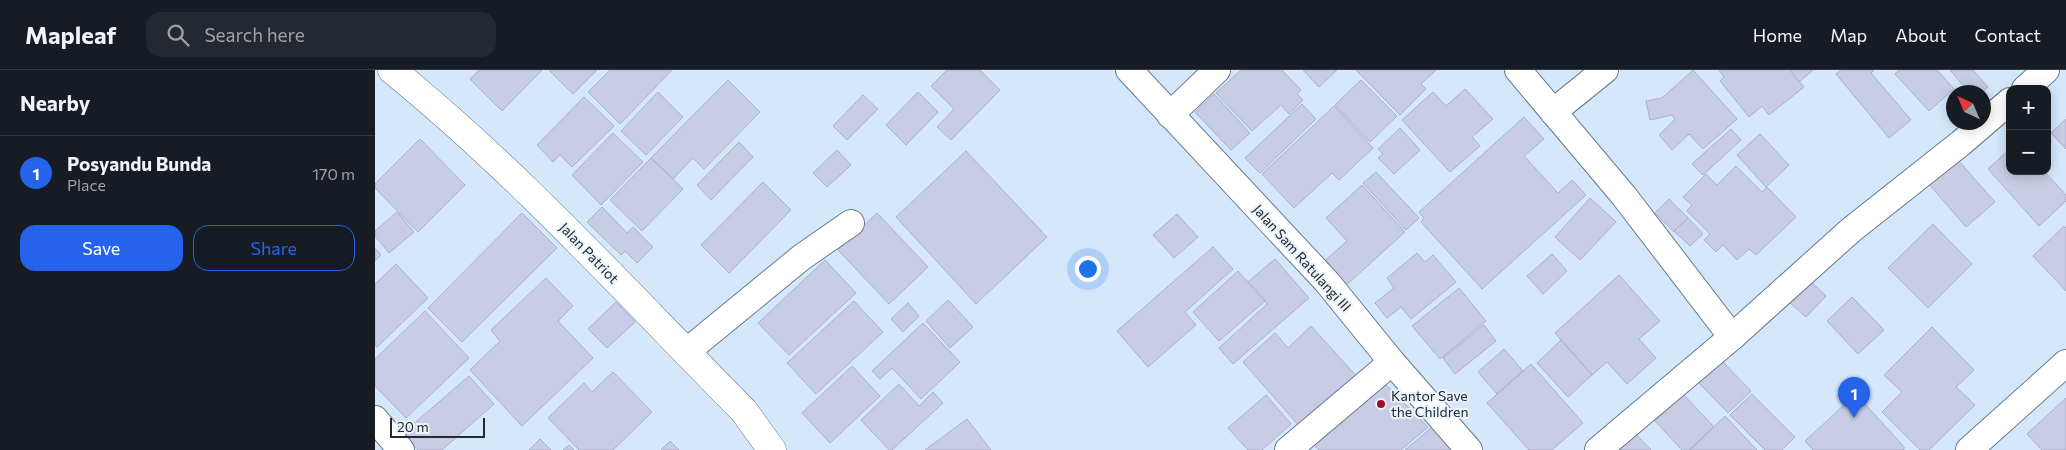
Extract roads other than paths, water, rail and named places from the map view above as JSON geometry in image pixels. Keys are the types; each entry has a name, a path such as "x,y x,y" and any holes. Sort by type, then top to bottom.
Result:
{"street":[{"name":"Jalan Patriot","path":"392,70 442,110 535,198 744,411 772,450"},
{"name":"Jalan Sam Ratulangi III","path":"1129,70 1327,282 1392,362 1469,450"},
{"path":"1170,114 1217,70"},
{"path":"1518,70 1624,196 1733,336"},
{"path":"1553,112 1605,70"},
{"path":"2029,85 2046,70"},
{"path":"1598,450 1733,336 1851,230 2006,105"},
{"path":"685,352 802,257 851,222"},
{"path":"1288,450 1392,362"},
{"path":"1969,450 2066,363"},
{"path":"375,419 401,450"}],"place":[{"name":"Kantor Save the Children","path":"1381,404"},
{"name":"Posyandu Bunda","path":"1854,418"}]}
